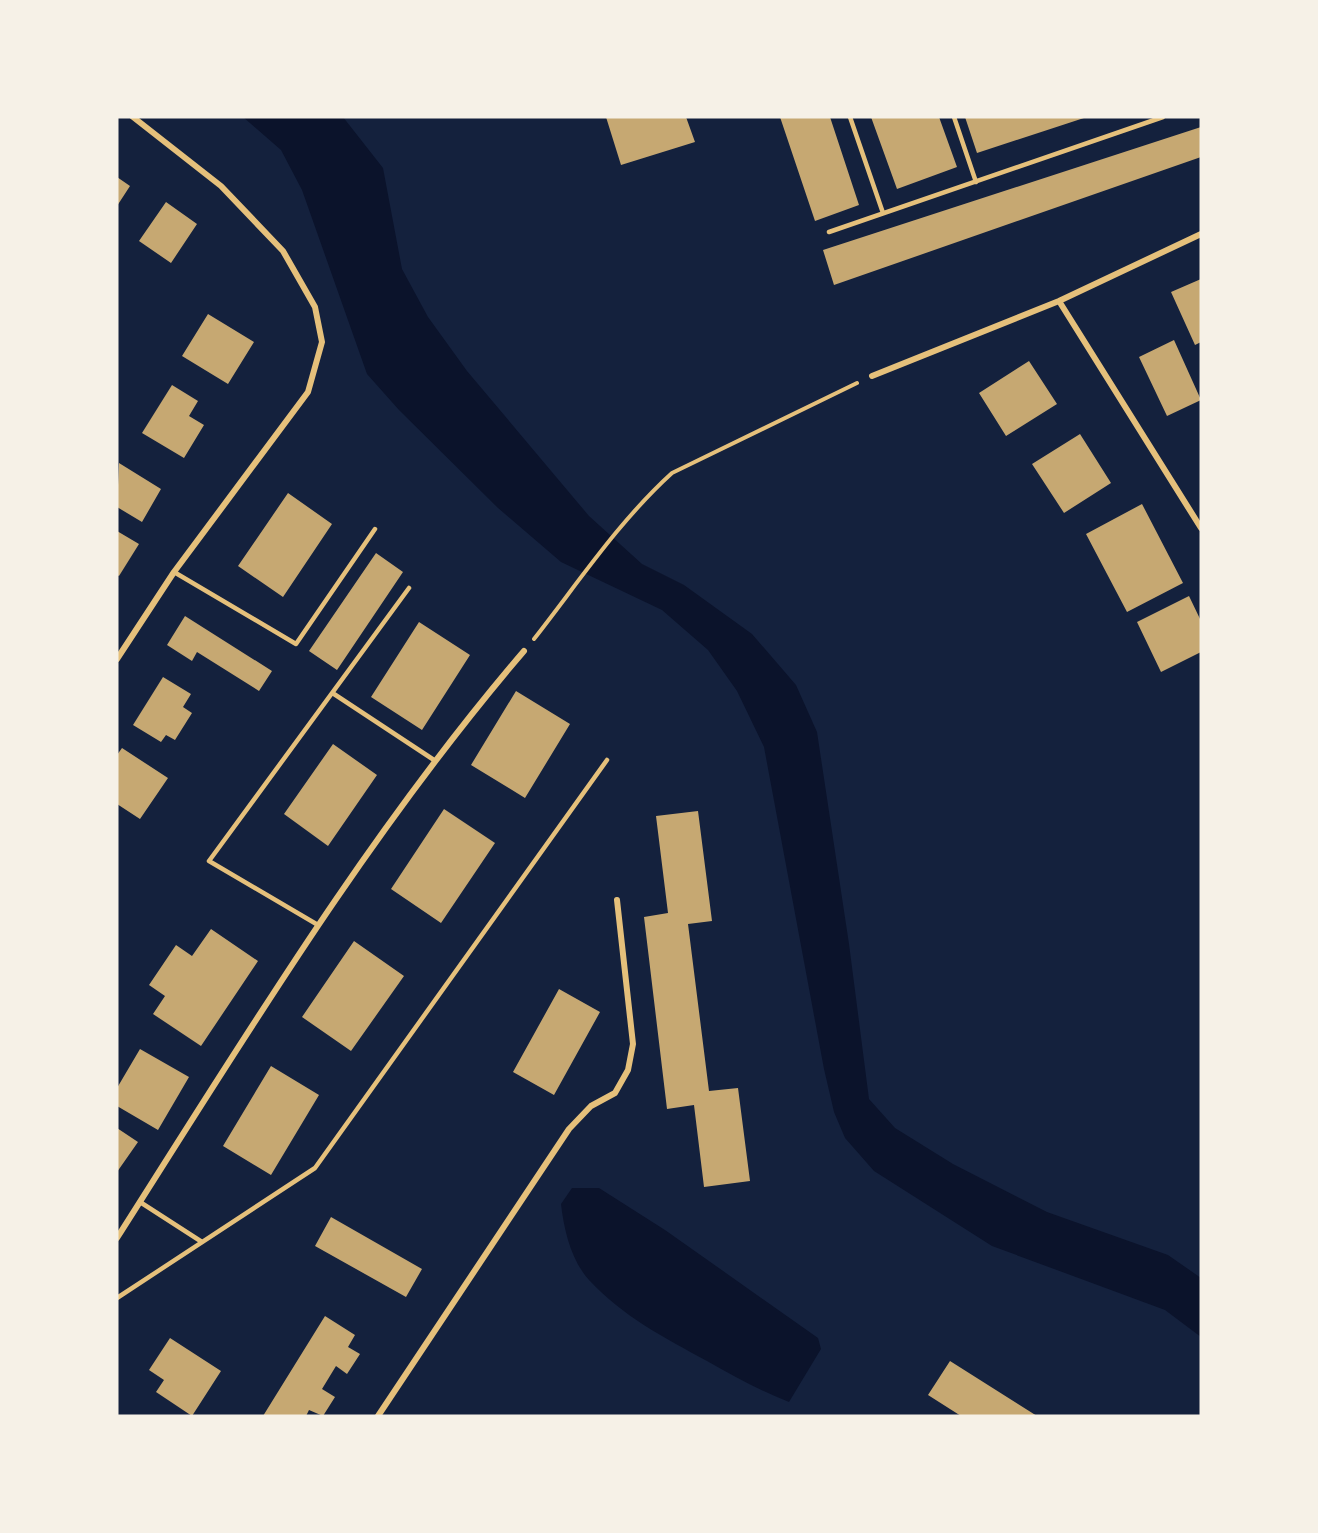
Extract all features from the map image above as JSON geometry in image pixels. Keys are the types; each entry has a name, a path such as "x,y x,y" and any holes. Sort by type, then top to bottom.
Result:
{"street":[{"path":"117,659 174,572 308,392 322,342 315,307 283,251 221,186 133,117"},
{"path":"873,376 1059,301 1201,234"},
{"path":"1059,301 1201,528"},
{"path":"117,1238 318,925 434,760 524,651"},
{"path":"378,1416 569,1129 591,1106 615,1093 628,1070 633,1044 617,900"}],"lane":[{"path":"849,117 883,213"},
{"path":"954,117 976,182"},
{"path":"829,232 1163,117"},
{"path":"174,572 296,644 375,529"},
{"path":"318,925 209,861 409,588"},
{"path":"334,693 434,760"},
{"path":"117,1298 315,1168 606,760"},
{"path":"140,1202 201,1242"}],"path":[{"path":"524,651 621,527 672,473 873,376"}],"water":[{"path":"243,117 343,117 383,168 402,269 428,317 467,371 589,516 642,564 684,585 752,634 796,685 817,732 849,944 869,1099 895,1128 953,1164 1047,1212 1168,1255 1201,1278 1201,1337 1165,1310 992,1246 874,1171 845,1138 834,1112 824,1069 764,747 737,691 708,650 662,610 561,562 498,508 399,410 367,374 302,190 281,150"},
{"path":"572,1188 599,1188 665,1230 818,1338 821,1349 789,1402 747,1383 660,1335 615,1305 602,1293 577,1263 566,1234 561,1204"}],"building":[{"path":"606,117 686,117 695,142 621,165"},
{"path":"780,117 830,117 859,205 815,221"},
{"path":"871,117 939,117 957,167 897,189"},
{"path":"965,117 1087,117 977,153"},
{"path":"1201,127 1201,157 834,285 823,250"},
{"path":"117,177 130,186 117,206"},
{"path":"166,202 197,224 171,263 139,241"},
{"path":"1201,279 1201,342 1195,345 1171,292"},
{"path":"208,314 254,342 228,384 182,356"},
{"path":"1174,340 1201,400 1167,416 1139,357"},
{"path":"1029,361 1057,404 1006,436 979,393"},
{"path":"172,385 198,401 189,416 204,425 184,458 142,433"},
{"path":"1080,434 1111,483 1064,513 1032,464"},
{"path":"119,463 161,489 142,522 117,507"},
{"path":"288,493 332,524 283,597 238,566"},
{"path":"1142,504 1183,583 1127,612 1086,534"},
{"path":"117,531 139,544 119,576 117,575"},
{"path":"376,553 403,572 337,670 309,651"},
{"path":"1189,596 1201,621 1201,652 1161,672 1137,622"},
{"path":"185,616 272,671 259,691 197,652 192,661 167,645"},
{"path":"419,622 470,655 422,730 371,697"},
{"path":"163,677 191,694 183,707 192,713 175,740 166,735 161,742 133,725"},
{"path":"516,691 570,724 525,798 471,765"},
{"path":"333,744 377,775 328,846 284,814"},
{"path":"122,748 168,778 140,819 117,804 117,755"},
{"path":"444,809 495,843 441,923 391,889"},
{"path":"698,811 712,921 688,924 709,1091 738,1088 750,1181 704,1187 694,1105 667,1109 644,917 668,913 656,816"},
{"path":"211,929 258,961 201,1046 153,1014 165,996 149,985 176,945 192,956"},
{"path":"354,941 404,976 351,1051 302,1017"},
{"path":"559,989 600,1012 554,1095 513,1072"},
{"path":"140,1049 189,1077 158,1130 117,1106 117,1088"},
{"path":"271,1066 319,1095 271,1175 223,1146"},
{"path":"117,1128 138,1142 117,1172"},
{"path":"331,1217 422,1269 406,1297 315,1246"},
{"path":"325,1316 355,1335 348,1347 360,1354 347,1374 336,1366 322,1389 335,1397 323,1416 309,1410 306,1416 263,1416"},
{"path":"170,1338 221,1371 192,1416 156,1392 164,1380 149,1370"},
{"path":"950,1361 1037,1416 961,1416 928,1395"}]}
